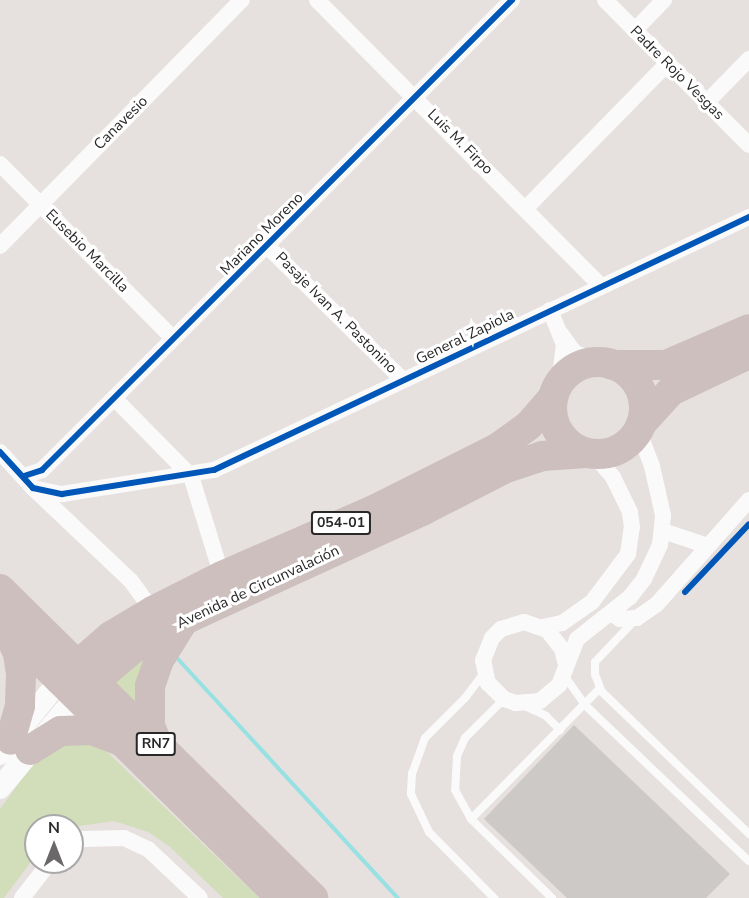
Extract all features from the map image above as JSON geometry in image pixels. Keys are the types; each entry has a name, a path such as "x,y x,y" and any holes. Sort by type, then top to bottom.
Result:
{"highway":[{"name":"Avenida de Circunvalación","path":"76,681 118,633 153,611 222,576 374,510 499,447 529,425 556,391 582,365 666,365 749,329"},
{"name":"Avenida de Circunvalación","path":"76,681 152,636 184,620 506,468 542,456 620,449 671,391 749,354"},
{"path":"604,364 636,382 642,396 639,427"},
{"path":"556,391 555,427 564,440 590,453"},
{"name":"RN7","path":"0,589 37,626 119,741 281,898"},
{"path":"158,746 150,726 150,686 159,660 184,620"},
{"path":"2,624 18,652 21,675 20,706 8,750"},
{"name":"RN7","path":"2,624 158,746 313,898"},
{"path":"37,626 73,636 118,633"},
{"path":"8,750 61,731 92,730 119,741"}],"main road":[{"name":"054-01","path":"0,788 8,750 76,681"}],"street":[{"name":"Canavesio","path":"0,246 242,0"},
{"name":"Luis M. Firpo","path":"317,0 601,286"},
{"name":"Mariano Moreno","path":"28,482 512,0"},
{"name":"Padre Rojo Vesgas","path":"605,0 749,145"},
{"path":"634,30 664,0"},
{"path":"706,103 749,59"},
{"path":"526,208 667,63"},
{"name":"Eusebio Marcilla","path":"0,164 173,338"},
{"name":"General Zapiola","path":"28,482 78,494 191,476 214,470 749,217"},
{"name":"Pasaje Ivan A. Pastonino","path":"267,246 403,381"},
{"path":"549,310 560,334 575,353 604,364"},
{"path":"556,391 563,353 560,334"},
{"path":"114,398 191,476 222,576"},
{"path":"564,667 556,638 543,627 524,622 501,629 486,648 484,673 488,683 510,701 540,701 551,694 584,632 611,612 644,579 663,531 660,494 639,427"},
{"path":"0,452 130,580 153,611"},
{"path":"543,627 562,622 592,602 628,554 632,527 630,512 613,477 590,453"},
{"path":"611,612 620,619 637,618 657,604 749,500"},
{"path":"663,531 708,546"},
{"path":"84,839 124,838 148,849 200,898"},
{"path":"22,898 41,874"}],"lane":[{"path":"637,618 595,662 593,668 601,690 749,834"},
{"path":"564,667 585,705 749,861"},
{"path":"484,673 466,697 425,738 412,773 411,794 429,832 494,898"},
{"path":"471,819 601,690"},
{"path":"552,898 471,819 455,790 457,756 474,726 510,701 535,710 560,730"}],"green space":[{"path":"158,648 138,717 108,688"},
{"path":"71,742 89,742 103,748 259,898 223,898 169,846 148,832 114,821 84,825 84,814 24,814 24,871 4,898 0,898 0,809 36,760"}],"building":[{"path":"574,725 730,874 706,898 567,898 484,819"}],"waterway":[{"path":"177,658 398,898"}],"cycle path":[{"path":"24,476 42,470 512,0"},
{"path":"0,452 33,488 62,494 214,470 749,217"},
{"path":"685,592 749,524"}]}
